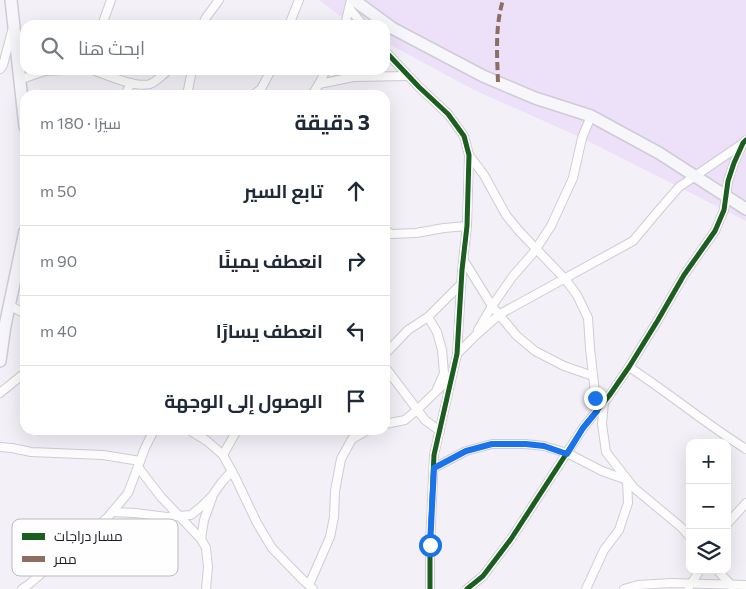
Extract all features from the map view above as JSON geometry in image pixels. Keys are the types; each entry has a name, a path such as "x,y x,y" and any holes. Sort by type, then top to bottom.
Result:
{"main road":[{"path":"11,0 20,90"},
{"path":"352,3 379,20"},
{"path":"390,27 484,76 535,98 591,116 660,153 746,209"},
{"path":"0,361 20,254"}],"street":[{"path":"104,20 111,0"},
{"path":"206,20 219,0"},
{"path":"291,20 299,0"},
{"path":"347,20 352,3"},
{"path":"352,3 360,20"},
{"path":"0,69 3,65 14,23"},
{"path":"390,56 448,114 464,136 469,155 468,226 463,259 457,354 434,455 430,589"},
{"path":"19,80 33,75"},
{"path":"106,75 131,84 141,85 151,84 163,75"},
{"path":"188,90 191,75"},
{"path":"260,90 269,75"},
{"path":"315,90 324,75"},
{"path":"319,84 354,77 408,76"},
{"path":"128,90 131,84"},
{"path":"475,336 512,276 536,248 551,226 573,178 582,138 591,116"},
{"path":"457,354 500,314 633,240 679,187 744,142"},
{"path":"471,588 483,576 511,539 583,428 629,367 684,275 715,231 724,210 728,181 744,142"},
{"path":"469,155 484,175 506,215 565,279 577,296 588,318 597,411"},
{"path":"390,233 416,233 468,226"},
{"path":"463,259 492,306 516,335 535,350 564,366 593,376"},
{"path":"390,349 408,330 428,317 461,284"},
{"path":"9,306 20,312"},
{"path":"428,317 437,332 442,350 444,373 436,393"},
{"path":"629,367 746,449"},
{"path":"390,374 425,420 440,431"},
{"path":"390,423 406,420 452,376"},
{"path":"0,393 20,377"},
{"path":"604,402 602,424 606,452 634,488 686,532"},
{"path":"106,519 128,493 152,435"},
{"path":"197,435 223,456 272,548 311,587 330,536 334,518 335,490 341,459 352,439 359,435"},
{"path":"223,456 234,435"},
{"path":"434,468 466,451 492,444 526,444 544,446 567,454 627,480"},
{"path":"0,447 31,452 103,455 139,464 160,497 201,539 206,548 208,566 206,589"},
{"path":"112,512 167,517 191,515 212,496 232,472"},
{"path":"586,589 604,550 619,530 628,503 627,480"},
{"path":"201,539 204,520 212,496"},
{"path":"731,520 746,503"},
{"path":"689,586 697,574"},
{"path":"721,574 733,587"},
{"path":"22,589 39,576"},
{"path":"624,589 638,584 733,587 746,585"}],"shaded area":[{"path":"319,0 746,0 746,221 582,138 474,90 390,45 390,20 346,20"}],"marked path":[{"path":"498,82 498,30 503,0"}],"cycle path":[{"path":"390,56 448,114 464,136 469,155 467,226 462,270 457,354 434,455 430,589"},
{"path":"467,589 483,576 511,539 583,428 629,367 684,275 715,231 724,210 728,181 734,163 746,140"}],"route":[{"path":"430,545 434,468 466,451 492,444 544,446 567,454 583,428 597,411 595,398"}]}
